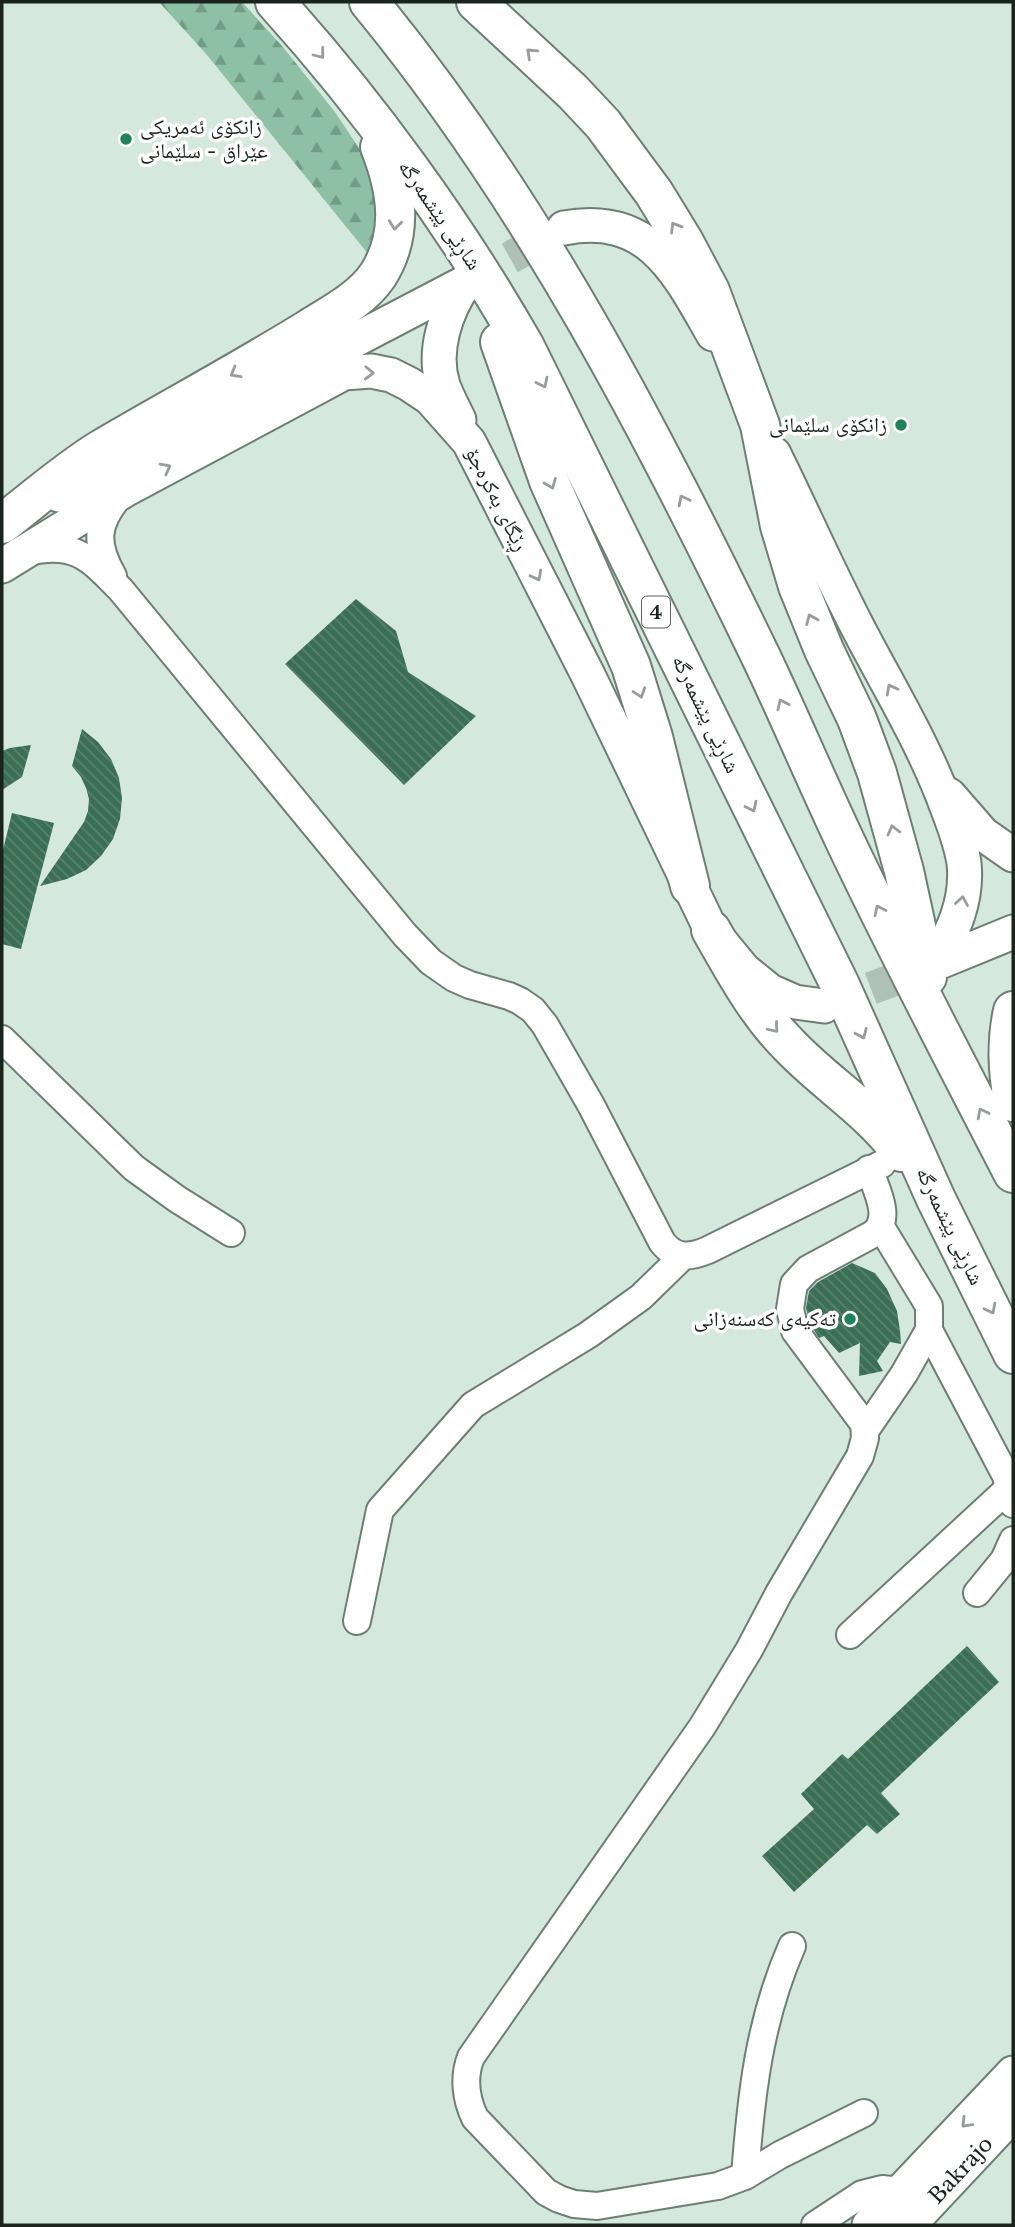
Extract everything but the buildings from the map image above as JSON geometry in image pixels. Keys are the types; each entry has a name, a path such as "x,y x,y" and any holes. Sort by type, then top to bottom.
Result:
{"highway":[{"name":"شاڕێی پێشمەرگە","path":"275,2 305,35 429,196 498,299 526,347 840,985 936,1199 1013,1354"},
{"path":"369,2 446,100 572,293 613,367 708,549 922,1000 1013,1174"},
{"path":"382,2 402,42"},
{"path":"476,2 573,92 603,124 654,193 710,291 760,425 779,526 798,586 877,774 895,835 922,957 944,1040"},
{"path":"7,542 96,453 288,342 352,301 369,286 381,268 391,244 396,212 387,166 366,113"},
{"path":"429,196 487,307 549,481 631,666 653,737 690,886"},
{"path":"711,930 769,1023 811,1067 848,1096 882,1128 936,1199"},
{"path":"1013,1011 1007,1063 1013,1102"}],"main road":[{"path":"564,228 587,225 611,227 631,233 654,247 679,278 723,351 856,625 939,783 964,863 964,887 960,914 935,964 1013,932"},
{"path":"7,542 466,282 450,309 440,355 443,384 469,442"},
{"name":"ڕێگای بەکرەجۆ","path":"7,542 125,490 344,373 371,372 391,375 410,384 430,398 469,442 588,674 711,930 744,970 770,991 795,1002 824,1006"},
{"path":"939,783 983,834 1013,855"},
{"path":"869,2225 1013,2073"},
{"name":"Bakrajo","path":"909,2225 1013,2114"}],"street":[{"path":"121,590 104,557 100,528 108,509 125,490"},
{"path":"7,542 80,553 92,561 121,590 405,935 431,962 454,978 520,1001 533,1010 545,1024 591,1105 662,1242 674,1254 696,1255 708,1250 876,1166 883,1215 881,1227 808,1269 794,1284 790,1309 795,1331 861,1418 865,1431 864,1447 860,1456 709,1716 471,2057 467,2067 469,2107 475,2118 533,2181 546,2192 574,2204 597,2206 718,2186 745,2176 780,2155 864,2113"},
{"path":"2,1039 134,1168 231,1233"},
{"path":"850,1635 1011,1496 1006,1476 929,1330 929,1306 881,1227"},
{"path":"356,1621 380,1510 472,1405 588,1335 640,1297 682,1256"},
{"path":"865,1431 904,1374 929,1330"},
{"path":"977,1593 1004,1560 1013,1540"},
{"path":"745,2176 750,2115 762,2043 777,1980 792,1946"},
{"path":"815,2225 862,2194 882,2189 901,2191"}],"green space":[{"path":"159,2 242,2 282,46 335,112 384,186 369,255 207,55"}],"tunnel":[{"path":"466,282 562,229"},
{"path":"824,1006 933,965"}],"place":[{"name":"زانکۆی ئەمریکی عێراق - سلێمانی","path":"126,139"},
{"name":"زانکۆی سلێمانی","path":"901,425"},
{"name":"تەکیەی کەسنەزانی","path":"850,1319"}]}
